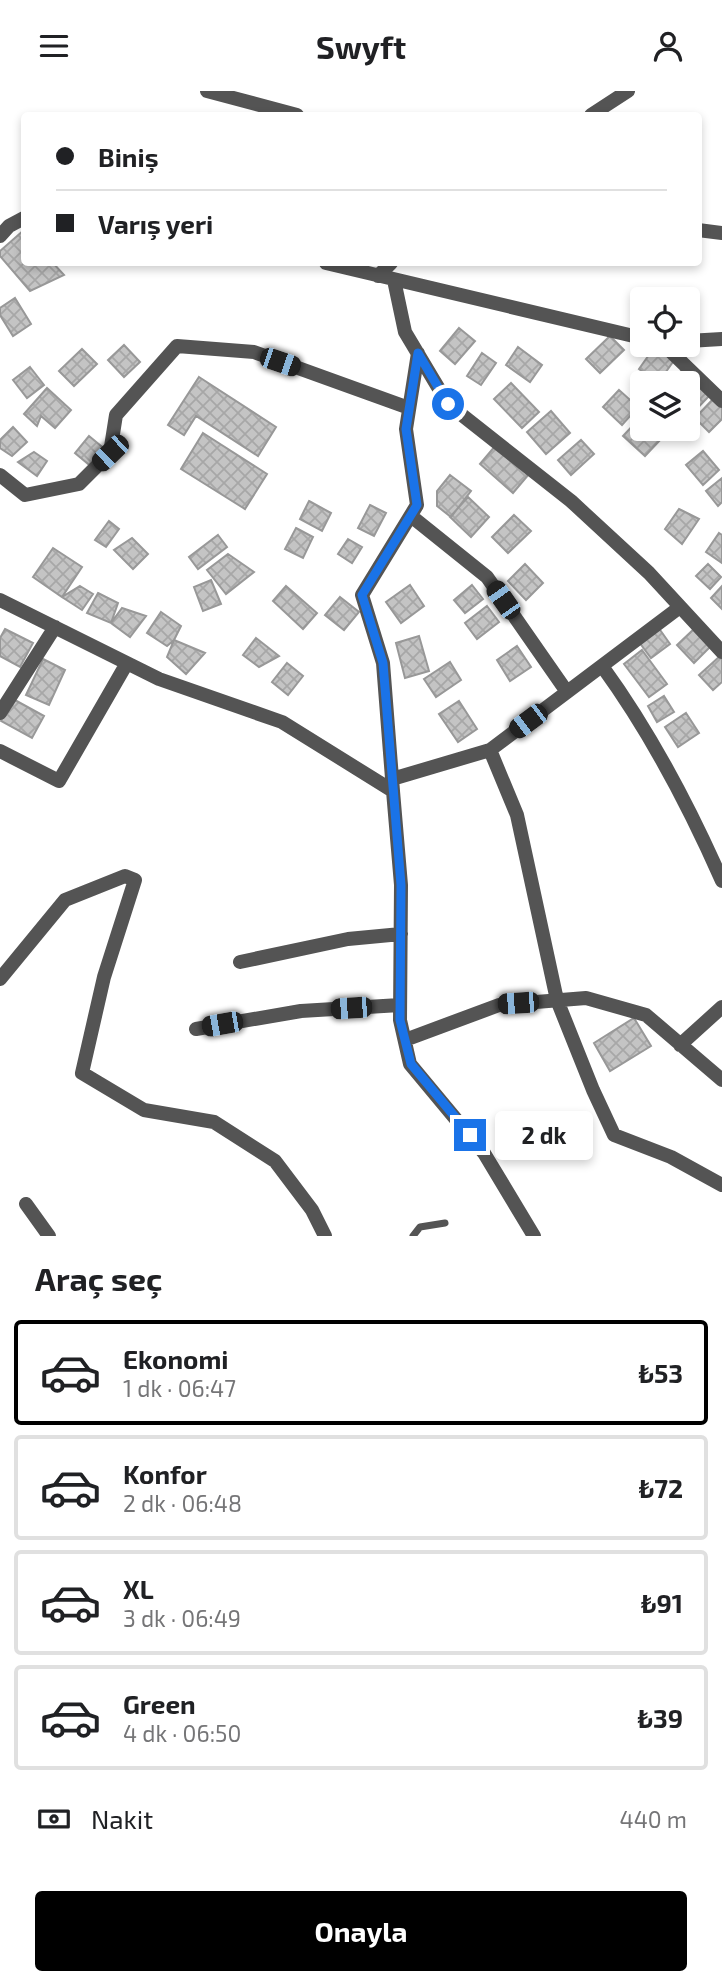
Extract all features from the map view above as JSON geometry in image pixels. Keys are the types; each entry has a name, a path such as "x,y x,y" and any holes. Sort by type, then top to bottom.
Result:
{"street":[{"path":"207,91 286,112"},
{"path":"596,112 628,91"},
{"path":"0,236 9,226 21,220"},
{"path":"702,230 722,233"},
{"path":"338,266 630,335"},
{"path":"378,276 388,266"},
{"path":"394,279 405,332 448,404 571,501 649,573 722,652"},
{"path":"700,340 722,339"},
{"path":"0,475 25,495 79,484 110,453 116,415 177,346 254,352 409,408"},
{"path":"418,353 406,429 417,505 362,595 383,663 401,885 400,1020 411,1064 484,1153 534,1236"},
{"path":"676,357 722,401"},
{"path":"411,516 487,577 567,692"},
{"path":"0,600 159,679 282,722 392,785 490,750 680,607"},
{"path":"0,713 55,627"},
{"path":"0,751 59,781 127,663"},
{"path":"602,666 623,694 693,814 722,881"},
{"path":"490,750 517,815 556,1000 614,1135 671,1157 722,1185"},
{"path":"0,979 65,900 125,876 135,880 104,977 82,1073 144,1110 214,1122 275,1161 312,1210 325,1236"},
{"path":"240,962 348,939 401,934"},
{"path":"405,1040 499,1005 586,998 646,1015 722,1080"},
{"path":"196,1029 301,1011 400,1005"},
{"path":"680,1045 722,1007"},
{"path":"26,1204 49,1236"}],"lane":[{"path":"413,1236 420,1227 445,1223"}],"building":[{"path":"21,233 21,266 56,266 64,275 30,291 0,256 0,251"},
{"path":"15,298 31,324 13,336 0,315 0,308"},
{"path":"459,328 475,341 455,364 440,351"},
{"path":"610,336 624,350 600,373 586,359"},
{"path":"124,345 140,362 124,377 108,360"},
{"path":"518,347 542,365 530,382 506,365"},
{"path":"82,349 97,364 74,386 59,371"},
{"path":"482,353 496,363 481,385 467,376"},
{"path":"648,357 675,359 666,371 639,369"},
{"path":"30,367 44,385 27,398 13,380"},
{"path":"199,377 276,427 258,456 196,416 184,435 168,425"},
{"path":"511,383 539,412 522,428 494,399"},
{"path":"700,386 710,395 700,406"},
{"path":"47,388 71,410 55,428 41,416 37,426 24,414"},
{"path":"619,390 630,400 630,416 622,425 603,407"},
{"path":"714,398 722,406 722,419 709,432 700,423 700,413"},
{"path":"551,411 570,433 546,454 527,432"},
{"path":"13,427 27,442 12,456 0,448 0,440"},
{"path":"630,429 630,441 659,441 645,456 623,436"},
{"path":"203,433 267,474 245,509 181,469"},
{"path":"89,436 107,451 93,468 75,453"},
{"path":"581,440 594,454 571,475 558,460"},
{"path":"496,445 529,474 513,493 480,464"},
{"path":"703,451 719,470 703,485 686,465"},
{"path":"34,452 47,461 37,476 18,462"},
{"path":"450,475 471,491 451,517 437,506 437,491"},
{"path":"722,478 722,502 718,506 706,491"},
{"path":"468,497 489,517 471,537 450,517"},
{"path":"309,501 331,513 322,531 300,519"},
{"path":"370,505 386,513 374,536 358,528"},
{"path":"679,509 699,519 682,544 665,529"},
{"path":"514,515 531,531 508,553 492,537"},
{"path":"109,521 119,529 106,547 95,540"},
{"path":"296,528 313,537 303,558 285,549"},
{"path":"719,533 722,535 722,563 706,552"},
{"path":"218,535 227,547 198,569 189,557"},
{"path":"132,538 148,554 133,569 114,550"},
{"path":"348,539 362,547 352,563 338,554"},
{"path":"53,548 82,567 62,597 33,577"},
{"path":"228,554 254,572 226,594 207,570"},
{"path":"525,564 543,583 526,600 508,581"},
{"path":"708,564 721,577 710,589 696,576"},
{"path":"211,580 221,604 203,611 194,587"},
{"path":"410,585 424,606 401,623 386,602"},
{"path":"472,585 483,599 465,613 454,600"},
{"path":"80,586 93,594 82,610 62,597"},
{"path":"286,586 317,613 303,629 273,601"},
{"path":"722,586 722,609 711,598"},
{"path":"98,593 118,603 111,623 87,613"},
{"path":"340,597 359,612 344,630 325,615"},
{"path":"487,606 499,622 477,639 465,623"},
{"path":"122,608 146,616 130,637 111,623"},
{"path":"161,612 181,626 174,640 167,646 147,633"},
{"path":"658,627 670,644 651,658 639,642"},
{"path":"695,628 712,645 694,663 677,645"},
{"path":"5,629 33,643 20,667 0,656 0,638"},
{"path":"419,636 429,671 405,678 396,643"},
{"path":"256,638 279,656 259,667 243,655"},
{"path":"174,640 205,653 186,674 167,657"},
{"path":"517,646 531,667 510,681 497,660"},
{"path":"642,650 667,684 649,697 624,664"},
{"path":"720,656 722,682 713,690 699,675"},
{"path":"43,659 65,670 49,705 26,695"},
{"path":"450,662 461,680 436,697 424,679"},
{"path":"287,663 303,676 288,695 272,682"},
{"path":"664,696 674,712 657,722 648,706"},
{"path":"13,699 44,716 32,738 1,721"},
{"path":"459,701 477,729 458,742 439,714"},
{"path":"686,713 699,733 678,747 665,727"},
{"path":"634,1018 651,1046 610,1071 594,1043"}],"route":[{"path":"448,404 418,353 406,429 417,505 362,595 383,663 401,885 400,1020 411,1064 470,1135"}]}
